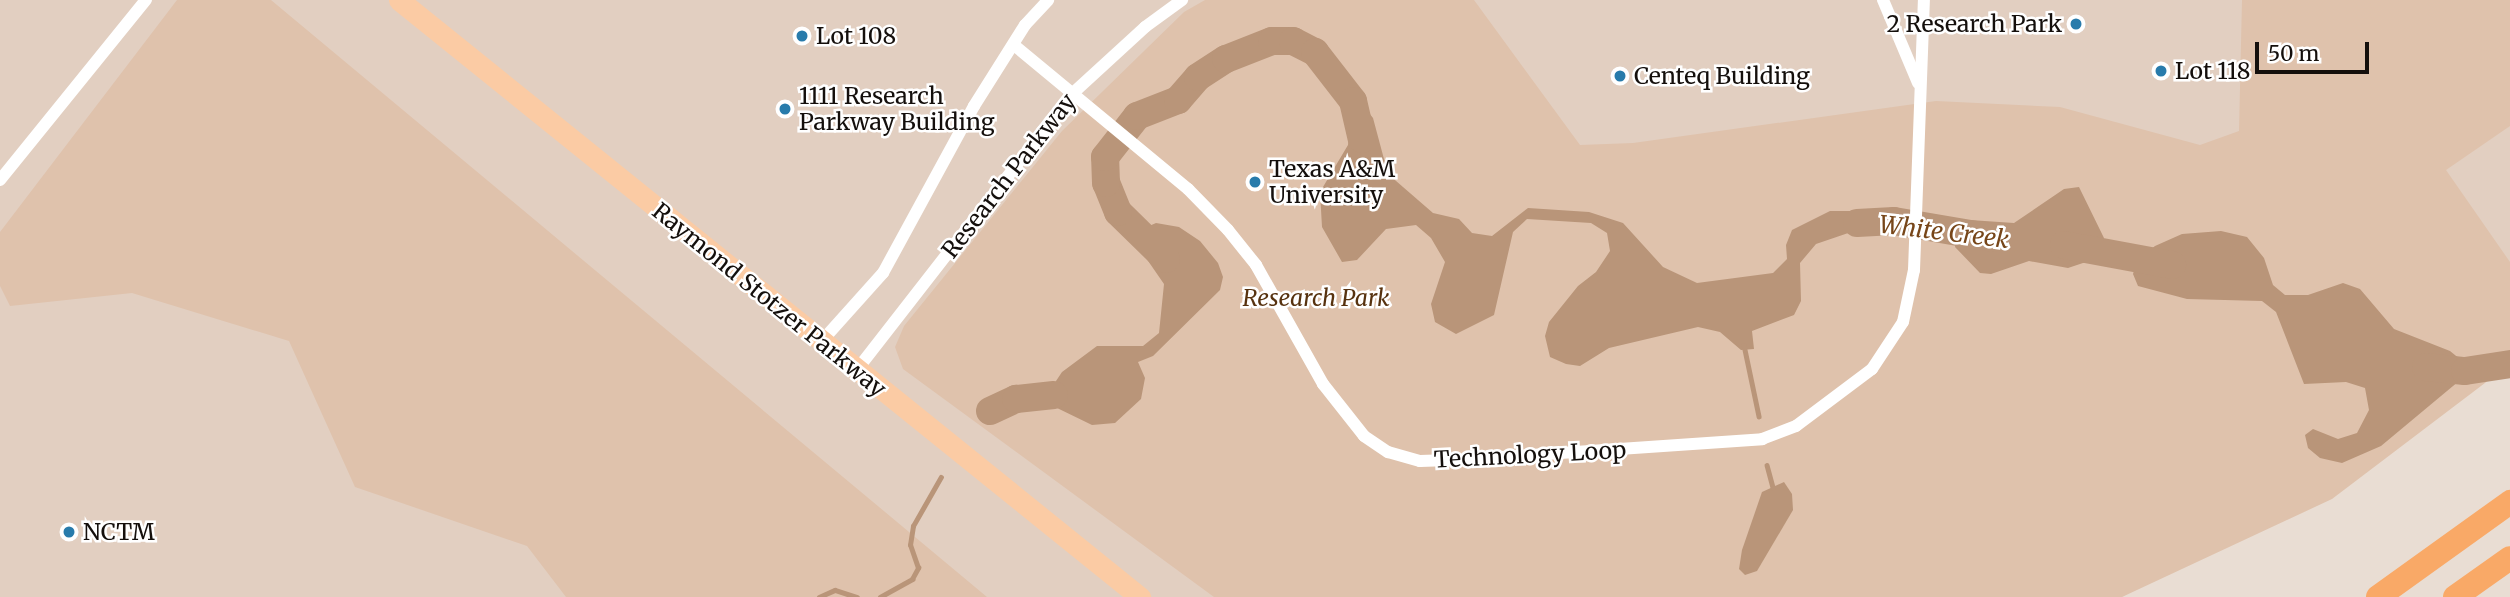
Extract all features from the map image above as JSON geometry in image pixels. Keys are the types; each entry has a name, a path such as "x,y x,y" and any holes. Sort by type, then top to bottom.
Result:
{"highway":[{"path":"2378,597 2510,502"},
{"path":"2455,597 2510,558"},
{"path":"2372,597 2418,568"},
{"path":"2480,597 2510,571"}],"main road":[{"name":"Raymond Stotzer Parkway","path":"399,0 856,371 1140,597"}],"street":[{"path":"0,180 146,0"},
{"name":"Research Parkway","path":"821,342 883,273 974,106 1014,44 1048,0"},
{"name":"Research Parkway","path":"856,371 1072,94 1144,27 1182,0"},
{"name":"Technology Loop","path":"1883,0 1918,83"},
{"name":"Technology Loop","path":"1014,44 1196,197 1256,265 1347,418 1364,436 1388,452 1420,461 1723,444 1762,439 1796,426 1872,369 1903,322 1914,270 1918,83 1924,55 1924,0"}],"shaded area":[{"name":"Texas A&M University","path":"0,0 2510,0 2510,364 2122,597 0,597"},
{"path":"1353,101 1361,103 1373,118 1388,174 1433,213 1459,219 1472,233 1492,236 1528,208 1589,212 1623,223 1663,267 1697,283 1773,273 1787,259 1786,245 1792,230 1830,211 1894,211 1893,226 1860,229 1816,244 1800,263 1801,301 1794,315 1752,331 1754,349 1741,350 1720,332 1698,327 1609,348 1580,366 1566,364 1550,357 1545,336 1549,322 1578,286 1596,272 1610,251 1607,233 1591,223 1527,219 1513,232 1494,315 1456,334 1435,322 1431,304 1445,262 1431,238 1416,225 1386,229 1357,260 1342,262 1322,227 1320,192 1348,145"},
{"path":"2079,187 2104,238 2099,255 2086,262 2068,268 2029,261 1991,274 1980,273 1955,247 1957,226 1970,220 2014,223 2064,189"},
{"path":"1156,223 1179,227 1200,241 1218,263 1223,277 1220,290 1153,356 1138,362 1145,378 1141,399 1115,423 1092,425 1055,407 1022,407 1016,399 1023,393 1052,387 1062,372 1097,346 1143,346 1159,333 1164,284 1135,242 1140,230"},
{"path":"2221,231 2247,237 2264,258 2273,285 2285,295 2308,295 2343,283 2360,289 2394,329 2450,351 2466,364 2465,376 2381,446 2342,463 2320,458 2308,448 2305,435 2313,429 2338,439 2357,433 2369,410 2365,388 2346,382 2304,384 2276,312 2262,301 2187,299 2138,286 2133,274 2137,260 2155,246 2182,234"},
{"path":"1784,482 1792,494 1793,510 1757,571 1745,575 1739,569 1742,550 1762,492"}],"green space":[{"path":"177,0 271,0 987,597 566,597 527,546 355,487 289,341 132,293 10,306 0,286 0,232"},
{"name":"Research Park","path":"1205,0 1474,0 1580,145 1633,143 1936,101 2060,107 2200,145 2239,131 2242,0 2510,0 2510,126 2446,170 2510,262 2510,364 2332,499 2122,597 1214,597 903,369 895,347 904,326 1062,131 1184,12"}],"waterway":[{"name":"White Creek","path":"1166,259 1118,212 1106,183 1105,157 1137,116 1178,100 1198,77 1226,59 1272,41 1293,41 1315,52 1353,101 1362,139"},
{"name":"White Creek","path":"1857,223 1894,221 1993,238"},
{"name":"White Creek","path":"2064,245 2172,265"},
{"path":"1744,345 1759,416"},
{"name":"White Creek","path":"2426,367 2465,371 2510,364"},
{"name":"White Creek","path":"990,411 1016,399 1054,395"},
{"path":"1767,465 1773,487"},
{"name":"White Creek","path":"880,597 912,579 918,568 910,545 913,526 941,477"},
{"name":"White Creek","path":"819,597 835,590 857,597"}],"place":[{"name":"2 Research Park","path":"2076,24"},
{"name":"Lot 108","path":"802,36"},
{"name":"Lot 118","path":"2161,71"},
{"name":"Centeq Building","path":"1620,76"},
{"name":"1111 Research Parkway Building","path":"785,109"},
{"name":"Texas A&M University","path":"1255,182"},
{"name":"NCTM","path":"69,532"}]}
